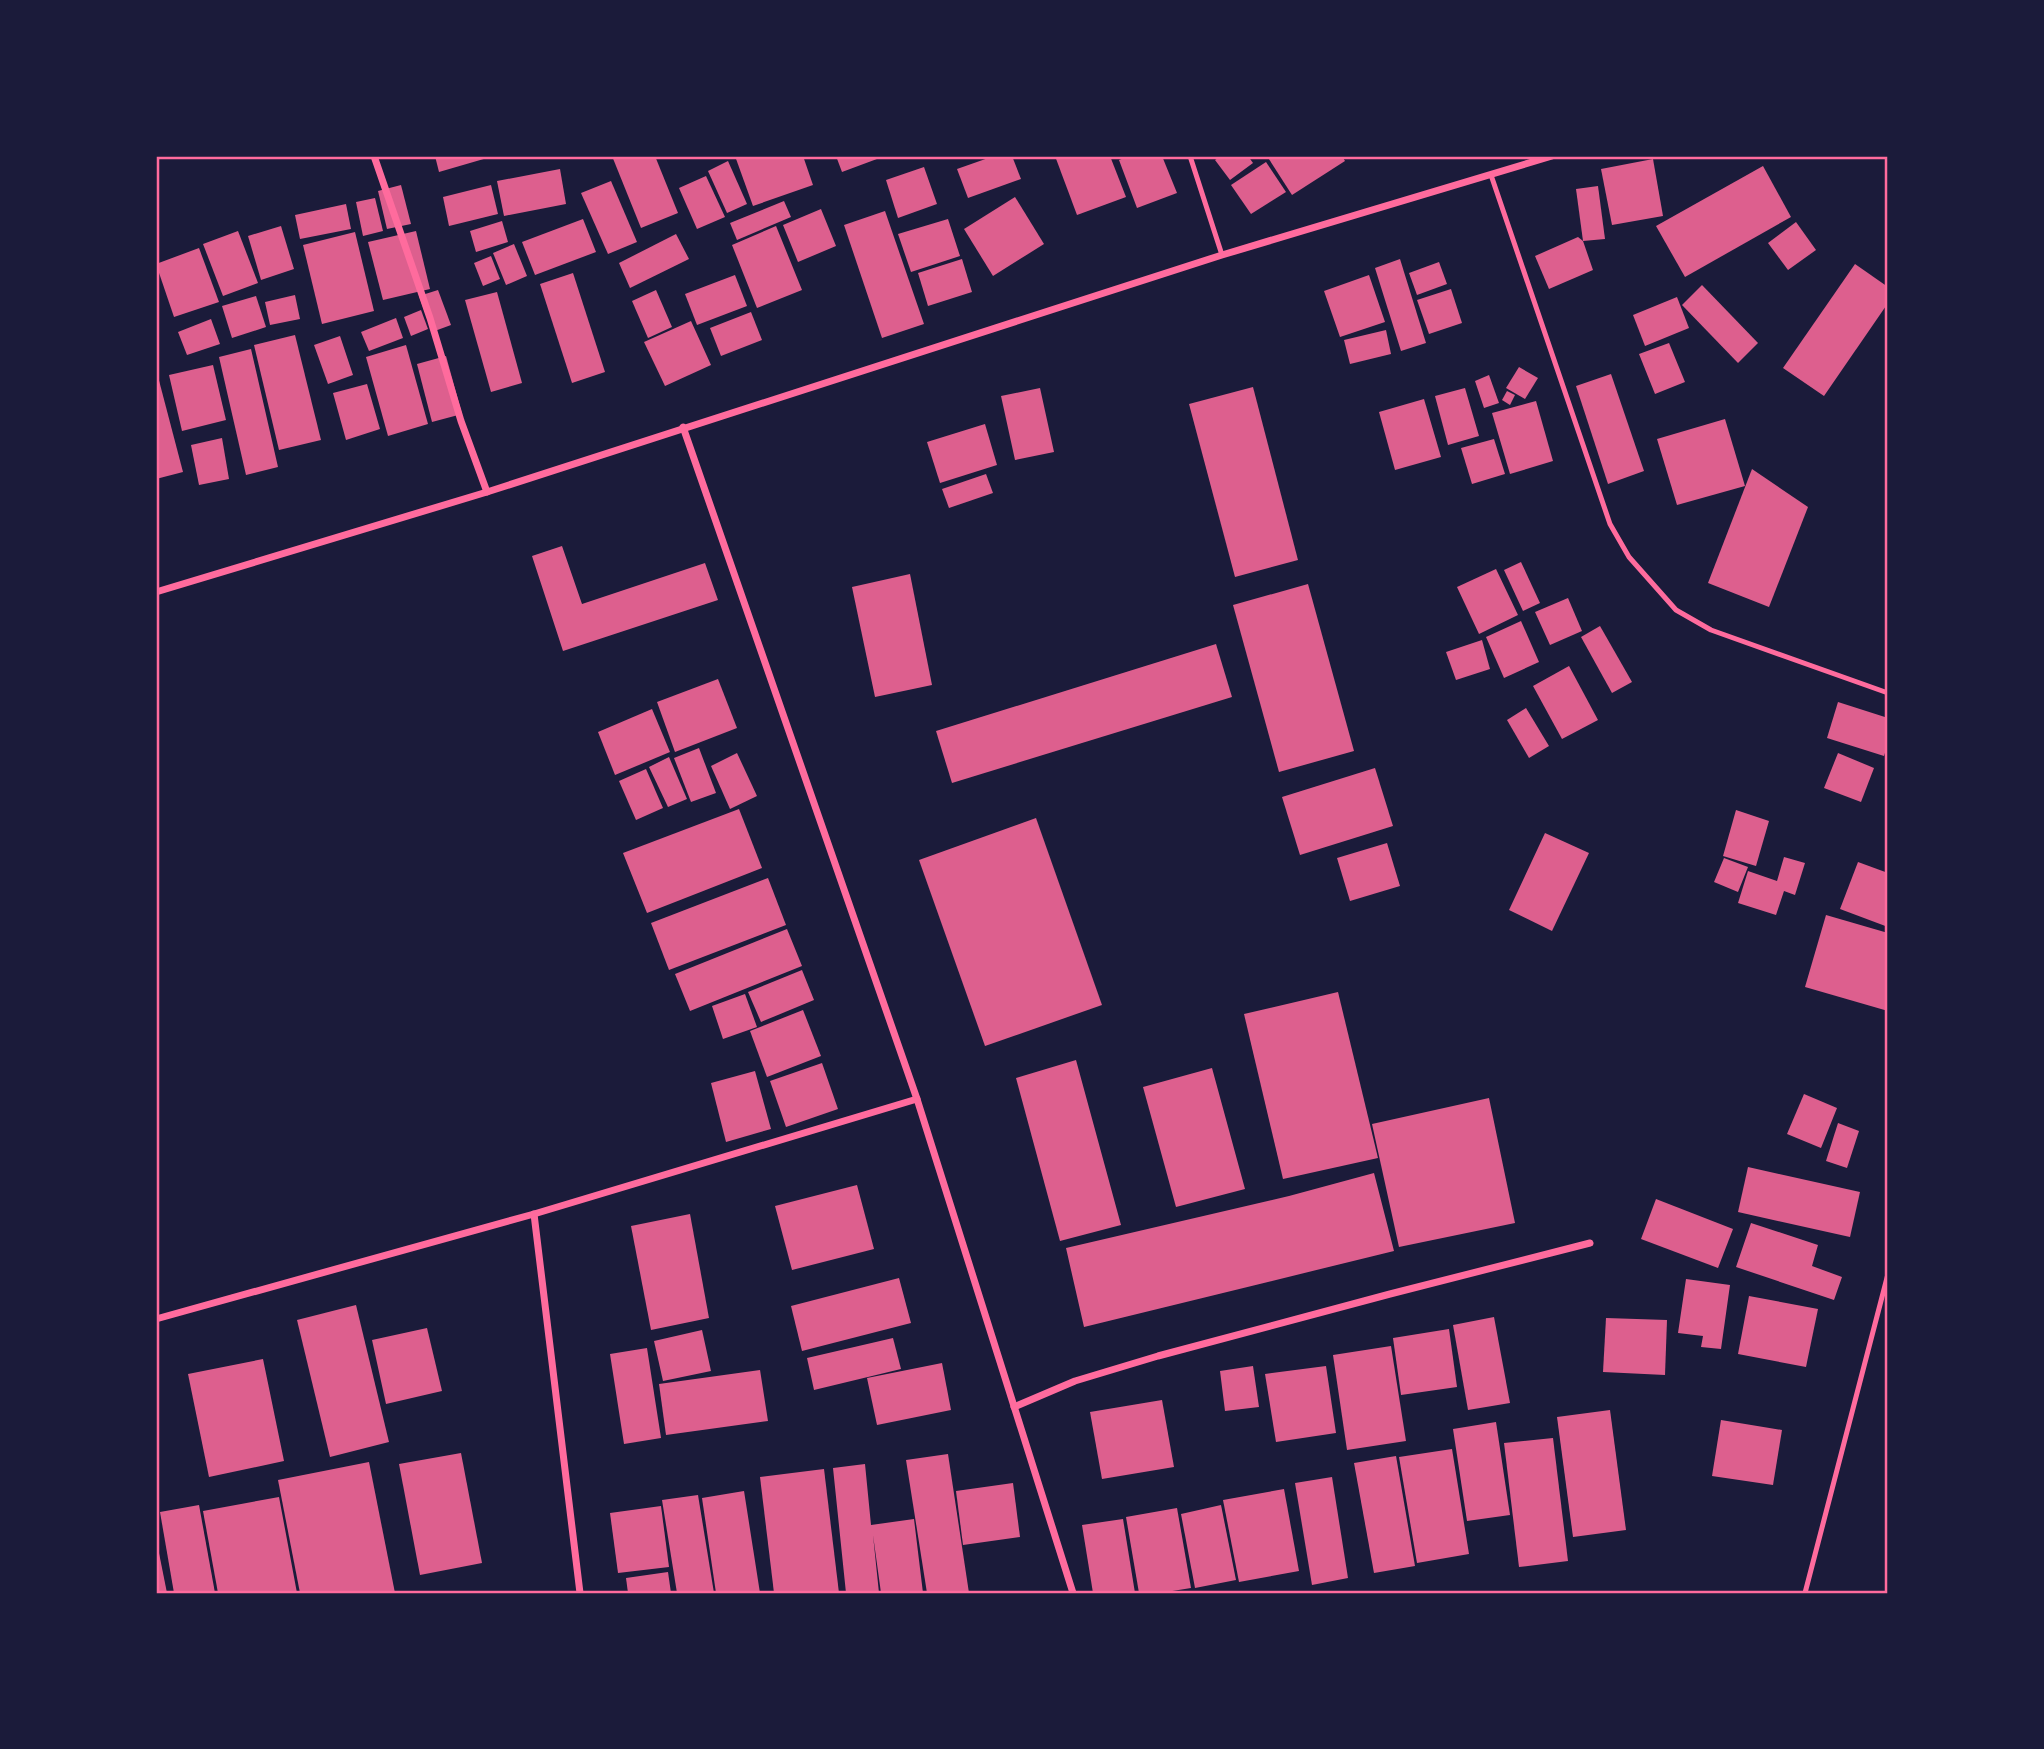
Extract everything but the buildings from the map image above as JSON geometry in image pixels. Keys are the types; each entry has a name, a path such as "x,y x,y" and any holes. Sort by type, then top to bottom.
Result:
{"street":[{"path":"374,156 487,492"},
{"path":"156,592 487,492 1222,255 1552,156"},
{"path":"683,427 917,1099 1073,1593"},
{"path":"156,1320 534,1213 917,1099"},
{"path":"534,1213 580,1593"},
{"path":"1014,1407 1075,1381 1158,1356 1590,1243"}],"lane":[{"path":"1190,156 1222,255"},
{"path":"1491,175 1610,524 1629,557 1676,610 1712,630 1888,693"},
{"path":"1805,1593 1888,1274"}]}
